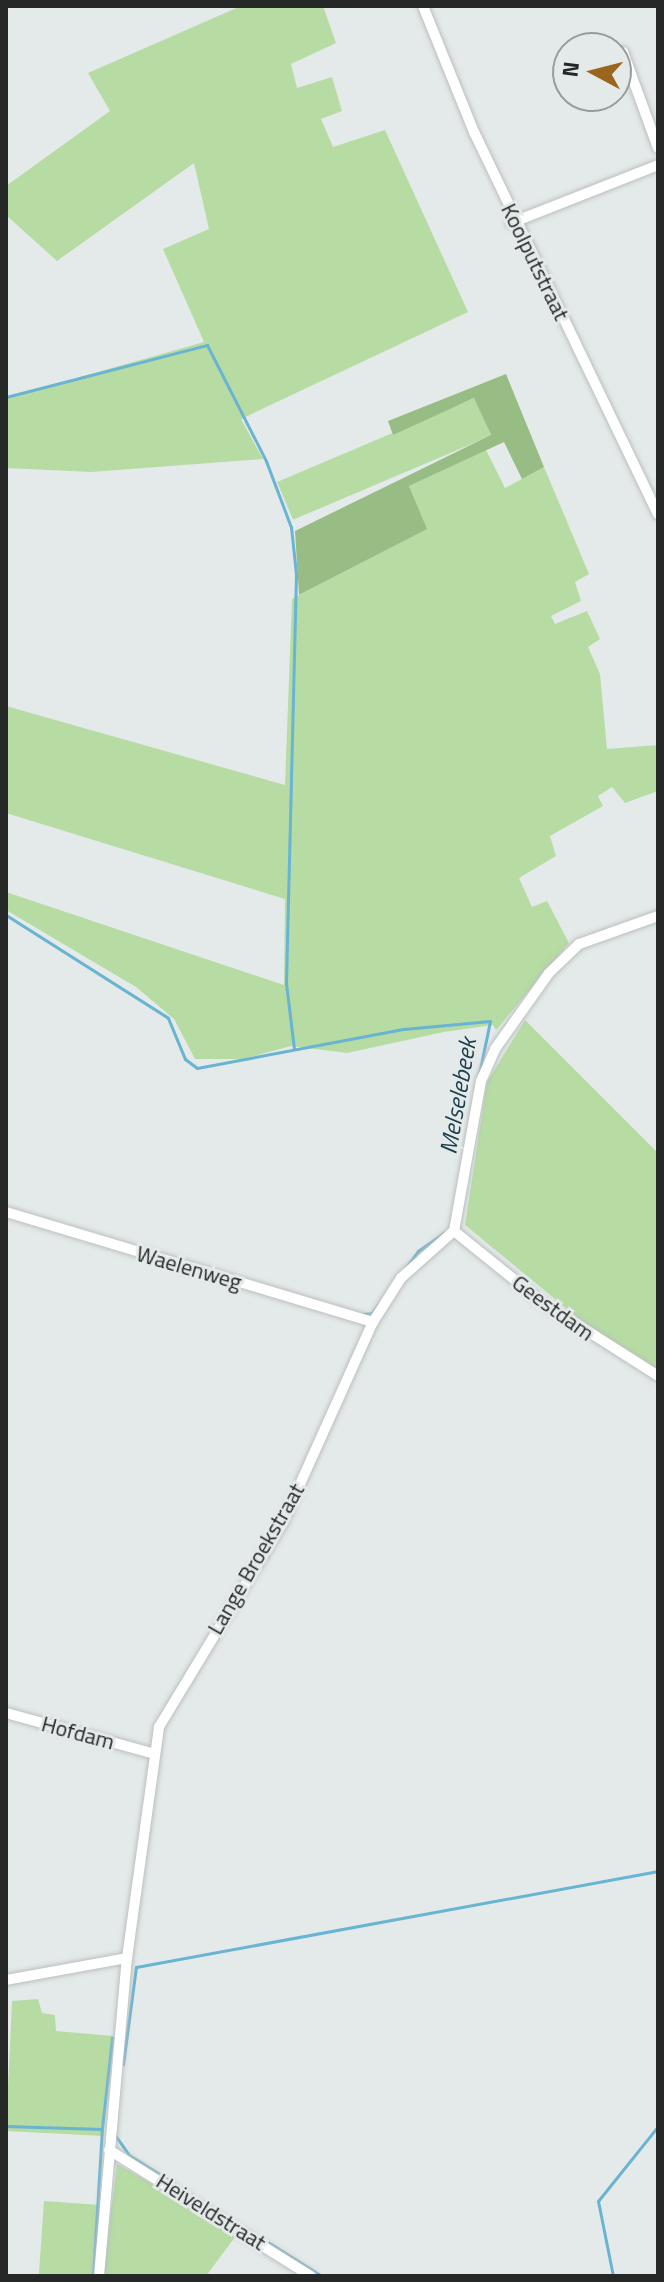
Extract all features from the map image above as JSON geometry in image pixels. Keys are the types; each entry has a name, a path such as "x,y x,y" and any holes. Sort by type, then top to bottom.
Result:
{"street":[{"name":"Koolputstraat","path":"423,6 513,222 658,514"},
{"path":"632,77 658,148"},
{"path":"513,222 658,165"},
{"path":"454,1231 481,1081 495,1049 549,973 579,944 658,916"},
{"name":"Waelenweg","path":"6,1212 373,1322"},
{"name":"Lange Broekstraat","path":"99,2276 127,1958 151,1753 159,1727 283,1522 373,1322 401,1278 454,1231"},
{"name":"Geestdam","path":"454,1231 542,1302 658,1376"},
{"name":"Hofdam","path":"6,1713 151,1753"},
{"path":"6,1980 127,1958"},
{"name":"Heiveldstraat","path":"109,2150 311,2276"}],"green space":[{"path":"241,6 323,6 336,43 291,64 297,88 332,77 342,111 321,119 333,147 385,130 468,312 241,419 263,459 91,472 6,468 6,398 204,342 163,249 209,229 194,163 57,261 6,215 6,186 110,111 88,73"},
{"path":"506,374 544,467 522,479 504,442 409,486 427,529 299,595 295,531 491,435 474,398 393,435 388,421"},
{"path":"475,398 491,436 293,520 277,482"},
{"path":"486,450 505,488 544,467 589,574 575,582 581,601 551,616 555,624 587,611 600,639 588,647 600,674 607,749 658,745 658,791 625,803 612,787 598,796 603,806 550,836 556,856 519,878 532,907 547,901 569,943 496,1030 493,1025 444,1032 347,1053 291,1046 243,1059 195,1059 174,1019 136,987 6,910 6,892 284,985 285,899 6,813 6,706 285,785 292,599 426,529 409,486"},
{"path":"525,1020 658,1153 658,1370 594,1331 465,1225 487,1082"},
{"path":"38,1999 42,2013 55,2015 56,2031 113,2036 103,2136 6,2131 12,2001"},
{"path":"117,2164 238,2233 206,2276 103,2276"},
{"path":"44,2201 100,2205 95,2276 39,2276"}],"waterway":[{"path":"6,397 207,345 266,461 291,527 296,574 286,983 294,1049"},
{"name":"Melselebeek","path":"6,915 168,1018 185,1059 197,1068 404,1029 490,1021 479,1074"},
{"name":"Melselebeek","path":"363,1314 372,1313 418,1251 445,1232"},
{"path":"123,2064 136,1967 658,1871"},
{"path":"6,2126 102,2129 112,2038"},
{"path":"613,2276 598,2201 658,2126"},
{"path":"93,2276 102,2129"},
{"path":"115,2135 129,2155 322,2276"}]}
